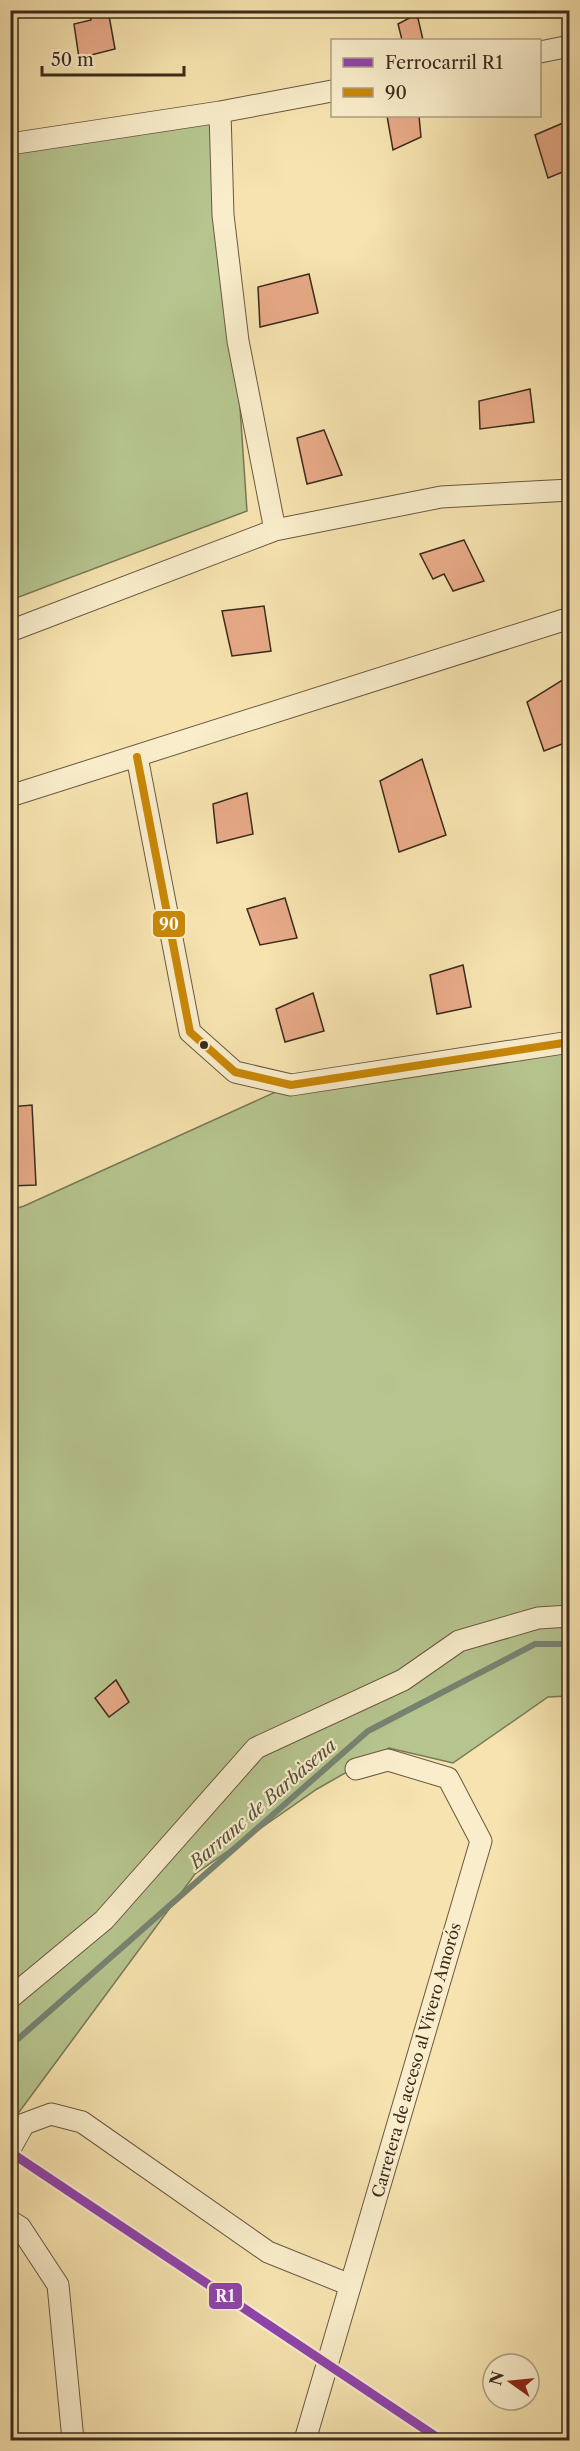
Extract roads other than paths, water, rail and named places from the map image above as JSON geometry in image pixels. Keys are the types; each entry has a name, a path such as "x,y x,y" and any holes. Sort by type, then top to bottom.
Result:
{"street":[{"path":"541,52 570,46"},
{"path":"10,144 220,112 331,91"},
{"path":"220,112 223,215 238,341 275,530"},
{"path":"10,631 275,530 441,497 570,490"},
{"path":"10,796 570,618"},
{"path":"137,757 190,1032 235,1072 291,1085 570,1042"},
{"path":"10,1998 104,1920 256,1749 403,1680 459,1641 538,1618 570,1616"},
{"name":"Carretera de acceso al Vivero Amorós","path":"305,2440 481,1841 448,1778 388,1760 356,1769"},
{"path":"10,2149 24,2124 51,2114 82,2122 268,2252 350,2285"},
{"path":"10,2221 20,2227 58,2285 73,2440"}],"waterway":[{"name":"Barranc de Barbàsena","path":"10,2046 368,1731 535,1644 570,1644"}],"rail line":[{"name":"R1","path":"10,2152 441,2440"}]}
